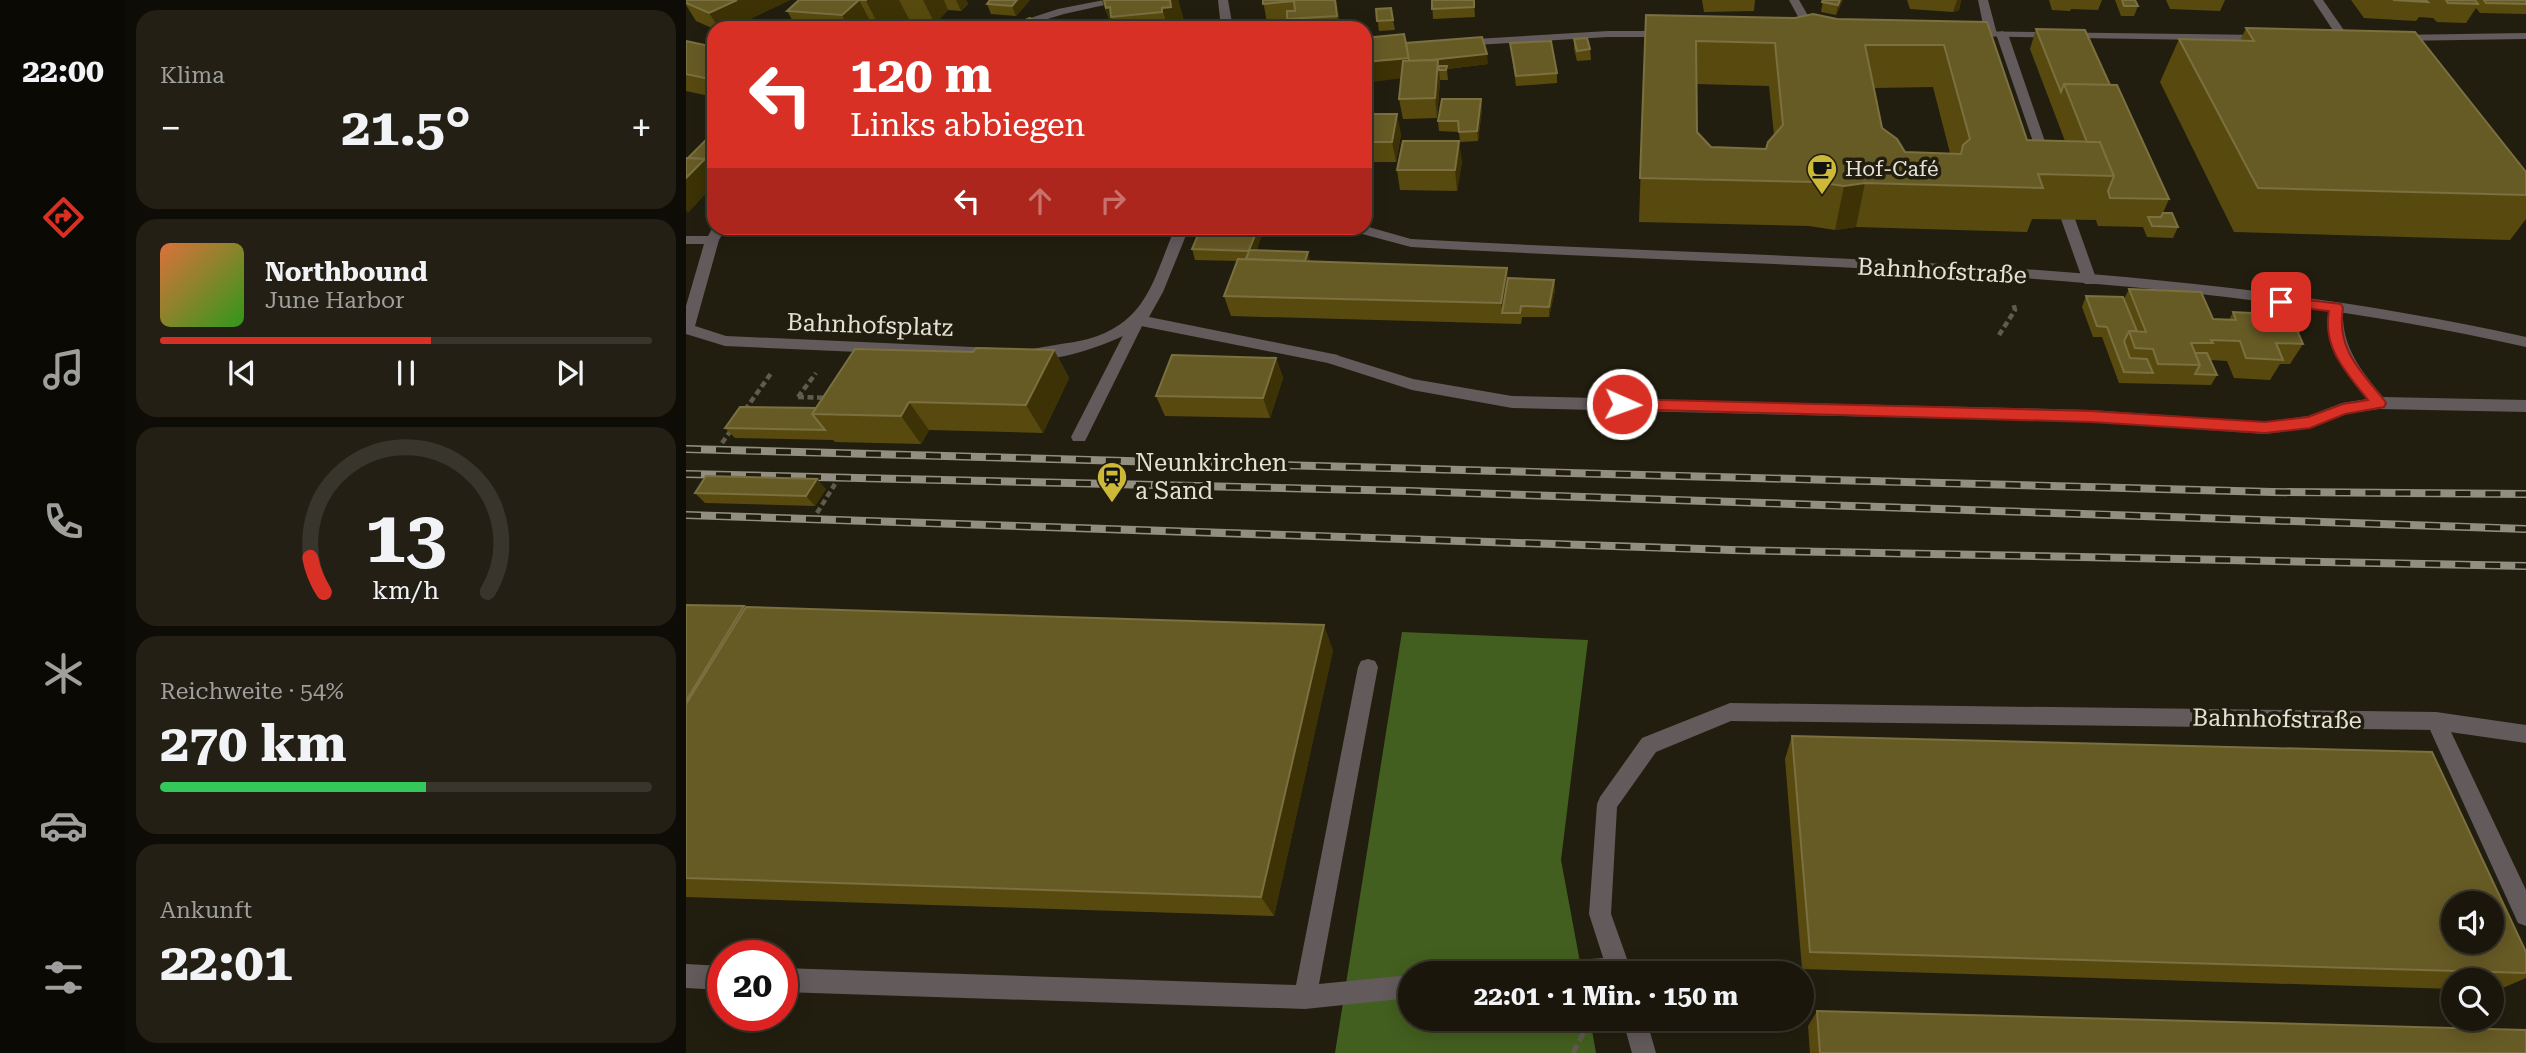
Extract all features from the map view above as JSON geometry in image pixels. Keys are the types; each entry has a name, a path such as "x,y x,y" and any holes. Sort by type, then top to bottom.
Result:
{"street":[{"path":"1029,21 1062,11 1122,0"},
{"path":"1223,0 1226,21"},
{"path":"1794,0 1812,33"},
{"path":"1983,0 2050,172"},
{"path":"2318,0 2344,39"},
{"path":"1798,33 1826,33"},
{"path":"1442,44 1595,35 1676,34"},
{"path":"1949,34 2276,38"},
{"path":"2386,38 2526,36"},
{"path":"2331,38 2358,38"},
{"path":"2068,219 2090,281"},
{"name":"Bahnhofstraße","path":"1372,232 1411,243 1450,246 2009,273 2336,308 2481,331 2526,342"},
{"path":"686,240 710,235"},
{"name":"Bahnhofsplatz","path":"715,235 687,329 724,341 1032,354 1074,348 1103,339 1138,320"},
{"path":"1079,437 1179,235"},
{"path":"2336,308 2333,324 2340,354 2379,403"},
{"path":"1138,320 1333,359 1412,384 1512,402 2077,416 2265,428 2310,422 2343,409 2379,403 2526,407"},
{"path":"1305,997 1368,667"},
{"name":"Bahnhofstraße","path":"1616,961 1600,914 1607,804 1649,745 1730,712 2436,721 2526,734"},
{"path":"2436,721 2526,915"},
{"path":"686,976 707,977"},
{"path":"798,981 1305,997 1398,988"},
{"path":"1638,1031 1644,1053"}],"path":[{"path":"1999,335 2015,310"},
{"path":"722,443 778,363"},
{"path":"822,364 798,397 839,398"},
{"path":"817,513 835,484"},
{"path":"815,497 826,497"},
{"path":"1573,1053 1584,1031"}],"green space":[{"path":"1402,632 1588,640 1561,860 1580,961 1398,961 1398,1031 1592,1031 1596,1053 1335,1053"}],"building":[{"path":"686,0 737,0 709,13 686,3"},
{"path":"799,0 859,0 842,15 787,11"},
{"path":"990,0 1017,0 1012,6 987,4"},
{"path":"1104,0 1170,0 1171,7 1162,8 1162,12 1111,17 1110,7 1106,8"},
{"path":"1263,0 1335,0 1337,16 1287,19 1287,11 1295,11 1294,1 1263,4"},
{"path":"1432,0 1474,0 1474,7 1432,9"},
{"path":"1840,0 1838,5 1822,2"},
{"path":"2122,0 2135,0 2138,6 2124,6"},
{"path":"2393,0 2426,0 2428,2"},
{"path":"2446,0 2475,0 2478,4 2448,3"},
{"path":"2484,0 2526,0 2526,4 2486,3"},
{"path":"1391,8 1393,20 1377,21 1376,9"},
{"path":"1813,14 1837,19 1987,22 2027,140 2100,142 2114,176 2038,174 2043,188 1865,183 1844,186 1816,182 1640,178 1646,15 1795,18","holes":["1696,41 1775,43 1783,125 1768,142 1766,149 1711,147 1697,132","1865,45 1944,45 1970,139 1963,145 1961,154 1905,152 1897,139 1882,128"]},
{"path":"2246,28 2415,32 2526,172 2526,195 2258,188 2179,39 2254,41"},
{"path":"2036,29 2085,30 2110,85 2064,84 2061,92"},
{"path":"1404,34 1409,58 1372,61 1372,37"},
{"path":"1482,37 1487,54 1409,61 1406,43"},
{"path":"1587,38 1590,49 1577,51 1574,39"},
{"path":"686,41 707,46 707,78 686,74"},
{"path":"1551,41 1557,73 1516,76 1510,43"},
{"path":"1438,60 1435,98 1399,99 1403,61"},
{"path":"1438,66 1447,66 1446,70 1439,70"},
{"path":"2064,84 2117,85 2169,199 2110,198 2108,191 2114,176 2100,142 2087,142"},
{"path":"1442,99 1481,99 1477,131 1459,132 1458,121 1438,121"},
{"path":"1372,114 1397,114 1392,142 1372,142"},
{"path":"707,139 707,162 705,159 688,158"},
{"path":"1403,141 1459,141 1455,170 1397,170"},
{"path":"686,158 705,159 686,178"},
{"path":"2163,213 2172,213 2178,227 2152,226 2148,217 2161,217"},
{"path":"1198,235 1255,235 1249,250 1308,252 1305,261 1246,259 1249,251 1192,249"},
{"path":"1238,259 1507,268 1501,303 1224,296"},
{"path":"1508,278 1554,280 1549,307 1521,306 1520,313 1502,313"},
{"path":"2129,289 2201,292 2213,319 2236,320 2233,312 2251,313 2254,321 2294,323 2303,344 2276,343 2283,360 2246,358 2240,341 2211,340 2213,343 2191,343 2200,365 2158,364 2153,349 2135,348 2129,331 2146,332"},
{"path":"2086,296 2123,297 2137,331 2129,331 2124,341 2130,358 2147,359 2153,373 2124,372 2107,327 2097,326"},
{"path":"976,348 1054,350 1026,405 909,402 901,416 812,414 855,349 973,352"},
{"path":"2195,353 2207,353 2217,375 2195,374 2200,365"},
{"path":"1172,355 1276,358 1263,398 1156,396"},
{"path":"740,407 816,408 812,414 825,430 725,428"},
{"path":"706,476 817,479 806,496 695,493"},
{"path":"686,605 744,606 686,701"},
{"path":"746,607 1324,625 1261,897 686,878 686,704"},
{"path":"1792,736 2432,752 2497,891 2441,891 2441,954 2504,954 2504,905 2526,952 2526,973 2504,972 2504,968 2441,968 2441,971 1810,952"},
{"path":"1817,1011 2441,1028 2441,1031 2526,1030 2526,1053 1820,1053"}],"railway":[{"path":"686,449 2272,492 2526,494"},
{"path":"686,474 1409,491 2526,529"},
{"path":"686,515 1731,550 2526,566"}],"place":[{"name":"Hof-Café","path":"1822,196"},
{"name":"Neunkirchen a Sand","path":"1112,504"}],"route":[{"path":"1622,404 2091,416 2265,428 2310,422 2343,409 2379,403 2340,354 2333,324 2336,308 2281,302"}]}
